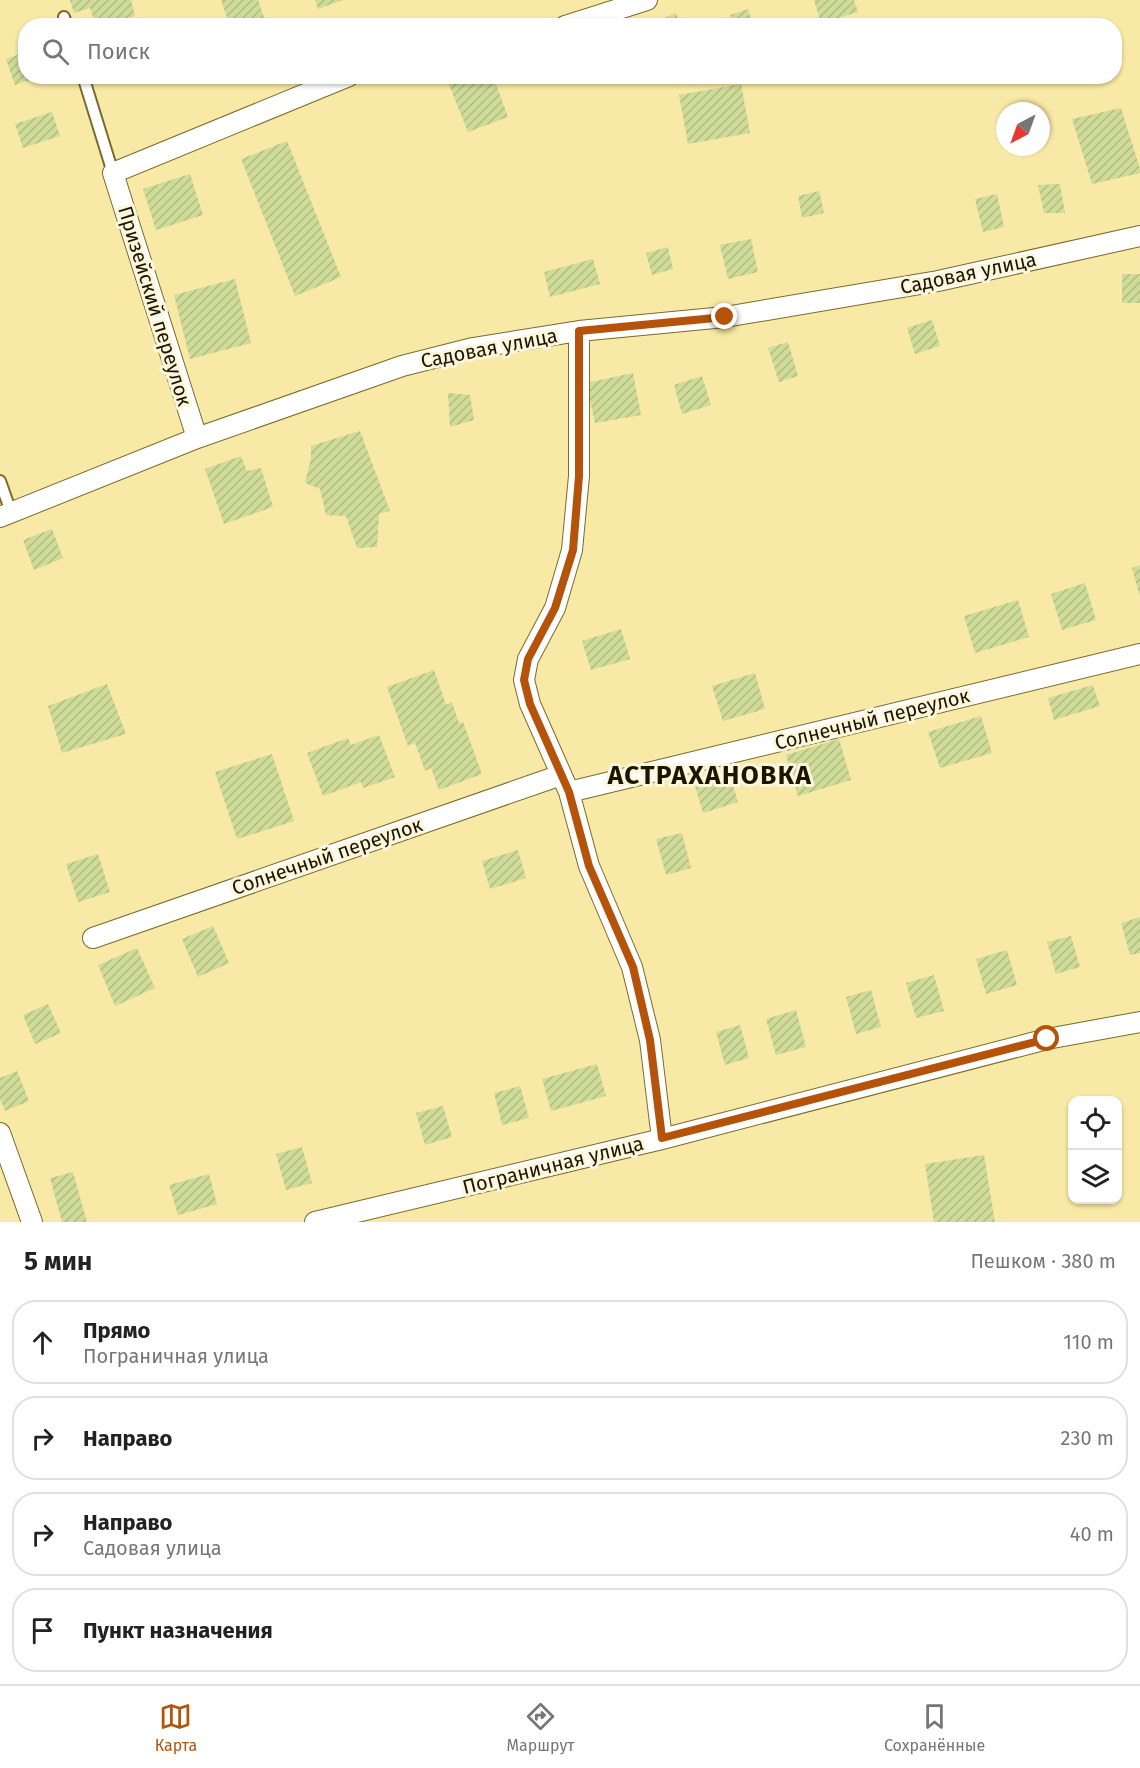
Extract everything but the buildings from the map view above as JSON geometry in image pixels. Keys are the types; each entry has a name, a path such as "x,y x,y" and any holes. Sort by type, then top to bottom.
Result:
{"street":[{"path":"590,18 647,0"},
{"path":"113,173 330,84"},
{"name":"Призейский переулок","path":"113,173 197,438"},
{"name":"Садовая улица","path":"6,514 197,438 402,366 473,348 579,331 725,317 938,281 1140,236"},
{"path":"579,331 579,476 573,550 555,608 528,659 524,680 530,704 565,783 589,866 633,967 650,1040 662,1138"},
{"name":"Солнечный переулок","path":"93,938 565,783 1140,654"},
{"name":"Пограничная улица","path":"315,1222 662,1138 1047,1039 1140,1022"},
{"path":"0,1133 32,1222"}],"lane":[{"name":"Призейский переулок","path":"85,84 113,173"},
{"path":"0,481 6,514"}],"district":[{"name":"АСТРАХАНОВКА","path":"710,775"}],"route":[{"path":"725,317 579,331 579,476 573,550 555,608 528,659 524,680 530,704 569,792 589,866 633,967 650,1040 662,1138 1047,1039"}]}
